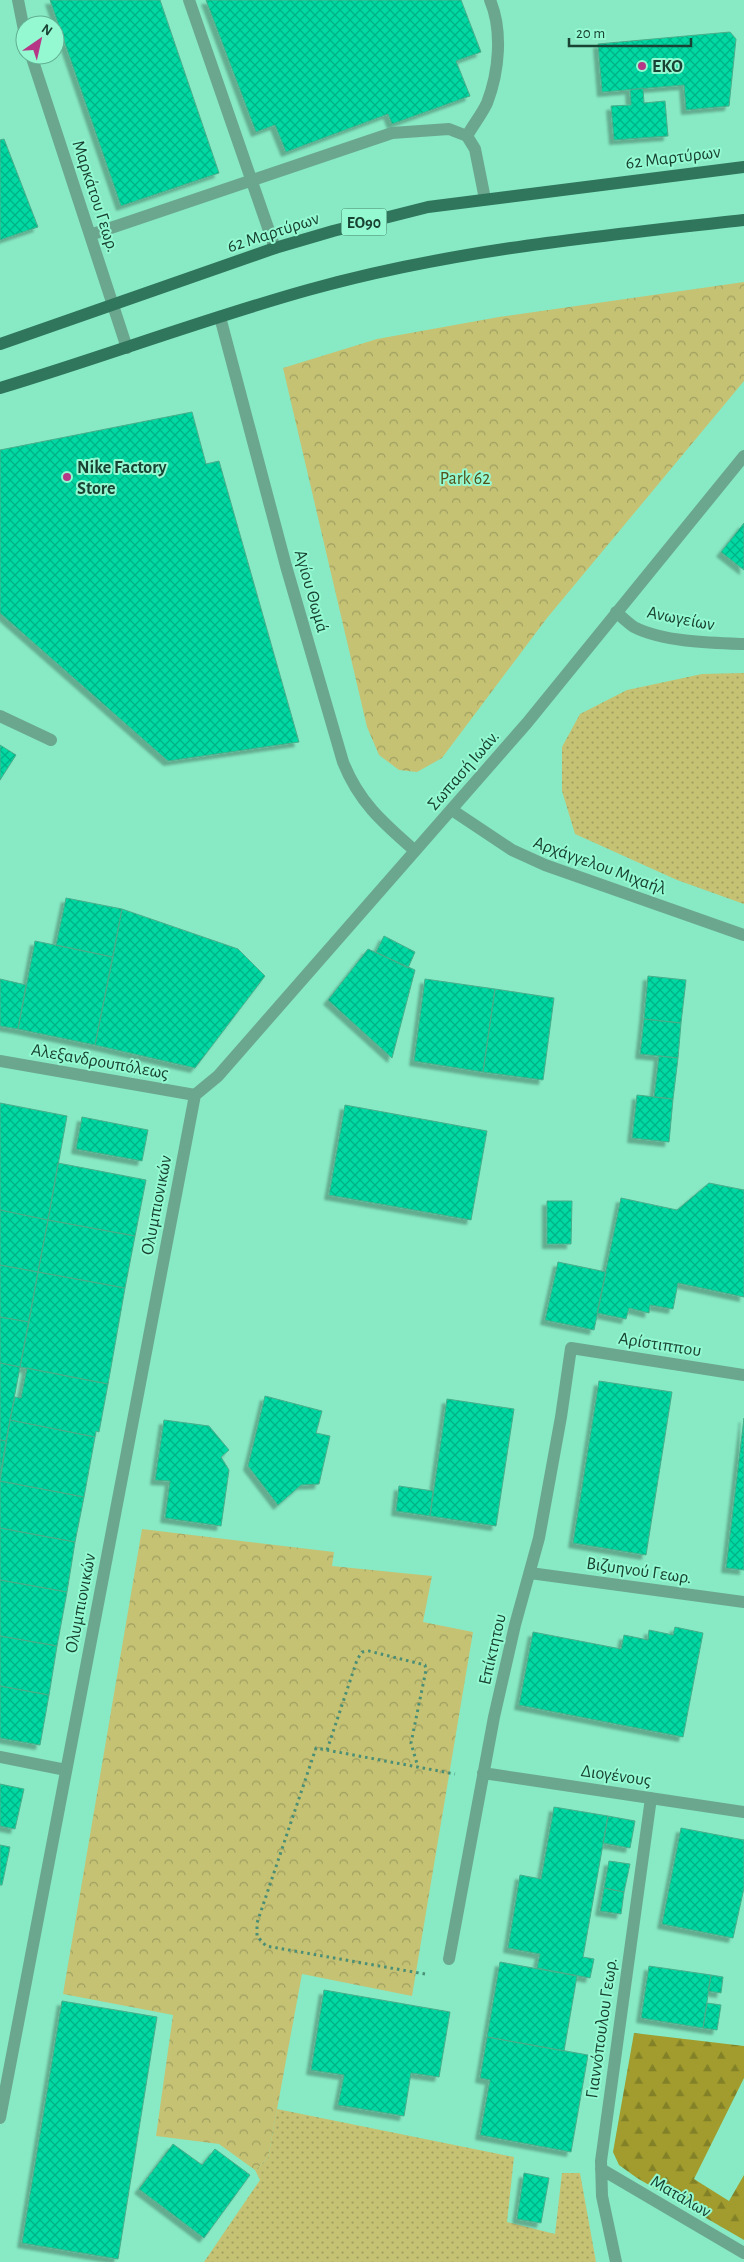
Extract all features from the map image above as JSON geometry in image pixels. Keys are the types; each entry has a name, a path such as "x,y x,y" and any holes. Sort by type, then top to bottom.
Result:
{"main road":[{"name":"62 Μαρτύρων","path":"0,344 275,248 402,213 428,207 485,199 744,167"},
{"path":"0,388 308,290 368,276 474,255 584,238 744,220"}],"street":[{"path":"18,0 21,15"},
{"path":"189,0 275,248"},
{"path":"466,136 486,103 495,72 498,42 490,0"},
{"name":"Μαρκάτου Γεωρ.","path":"34,65 127,348"},
{"path":"90,235 253,182 392,133 449,129 466,136 475,149 485,199"},
{"name":"Αγίου Θωμά","path":"220,317 289,575 343,762 356,792 384,824 414,850"},
{"name":"Σωπασή Ιωάν.","path":"195,1095 218,1076 414,850 452,810 526,723 744,456"},
{"name":"Ανωγείων","path":"616,612 633,626 654,634 693,642 744,644"},
{"path":"0,716 51,740"},
{"name":"Αρχάγγελου Μιχαήλ","path":"452,810 512,850 545,865 744,935"},
{"name":"Αλεξανδρουπόλεως","path":"0,1061 195,1095"},
{"name":"Ολυμπιονικών","path":"0,2118 195,1095"},
{"name":"Αρίστιππου","path":"571,1348 744,1375"},
{"name":"Επίκτητου","path":"449,1959 483,1773 515,1625 530,1573 562,1417 571,1348"},
{"name":"Βιζυηνού Γεωρ.","path":"530,1573 744,1602"},
{"path":"0,1758 66,1770"},
{"name":"Διογένους","path":"483,1773 744,1812"},
{"name":"Γιαννόπουλου Γεωρ.","path":"616,2262 602,2196 602,2146 651,1798"},
{"name":"Ματάλων","path":"601,2169 744,2252"}],"path":[{"path":"327,1750 358,1660 362,1652 369,1651 424,1665 426,1670 411,1743 418,1767"},
{"path":"449,1959 436,1976 266,1946 257,1936 257,1923 316,1748 470,1777 483,1773"}],"green space":[{"name":"Park 62","path":"744,282 744,381 547,618 442,758 417,772 399,770 379,755 367,727 283,368 377,339 499,317"},
{"path":"744,673 744,904 677,880 575,834 562,791 562,747 580,714 627,690 702,674"},
{"path":"142,1529 334,1552 332,1566 432,1576 423,1622 473,1632 412,1996 302,1974 268,2158 255,2170 219,2144 156,2136 173,2015 63,1994"},
{"path":"634,2033 744,2046 744,2078 694,2179 729,2201 744,2175 744,2240 637,2178 619,2165 613,2152"},
{"path":"277,2109 514,2157 507,2222 555,2234 562,2173 580,2173 596,2262 204,2262 260,2180 255,2170 268,2158"}],"building":[{"path":"50,0 160,0 219,173 121,206 65,44 65,15 55,15"},
{"path":"206,0 461,0 481,52 456,61 470,96 392,124 388,114 286,152 275,125 256,132"},
{"path":"730,32 736,39 729,106 686,110 684,85 602,92 598,44"},
{"path":"643,88 644,103 665,101 668,136 614,140 611,106 631,105 630,90"},
{"path":"4,139 38,227 0,240 0,140"},
{"path":"192,412 206,464 219,461 299,742 168,761 0,613 0,450"},
{"path":"744,523 744,570 721,552"},
{"path":"0,745 16,755 0,780"},
{"path":"66,898 122,909 113,957 56,945"},
{"path":"122,909 238,949 265,976 195,1068 95,1045"},
{"path":"384,936 415,952 408,968 376,952"},
{"path":"35,941 113,957 95,1045 18,1029"},
{"path":"368,949 415,970 392,1058 328,1000"},
{"path":"648,976 686,980 681,1023 644,1019"},
{"path":"0,979 26,985 18,1029 0,1026"},
{"path":"425,979 495,989 483,1072 414,1061"},
{"path":"495,989 554,998 543,1080 483,1072"},
{"path":"644,1019 681,1023 678,1058 640,1054"},
{"path":"659,1056 678,1058 673,1099 654,1097"},
{"path":"637,1095 673,1099 669,1142 632,1138"},
{"path":"0,1103 67,1116 48,1220 0,1210"},
{"path":"345,1105 487,1131 471,1220 329,1195"},
{"path":"82,1117 148,1130 142,1161 76,1149"},
{"path":"58,1163 146,1180 135,1236 48,1220"},
{"path":"709,1183 744,1190 744,1297 678,1283 673,1309 650,1305 649,1313 629,1308 626,1319 597,1313 621,1198 677,1210"},
{"path":"547,1201 572,1201 571,1244 547,1244"},
{"path":"0,1210 48,1220 38,1272 0,1265"},
{"path":"48,1220 135,1236 125,1288 38,1272"},
{"path":"558,1262 606,1272 594,1330 545,1320"},
{"path":"0,1265 38,1272 29,1322 0,1317"},
{"path":"38,1272 125,1288 108,1384 20,1367"},
{"path":"0,1317 29,1322 20,1367 0,1363"},
{"path":"0,1363 20,1367 6,1441 0,1440"},
{"path":"27,1368 108,1384 99,1432 96,1431 95,1437 10,1420 15,1397 21,1398"},
{"path":"599,1381 672,1392 646,1555 573,1543"},
{"path":"265,1396 322,1411 316,1433 330,1436 319,1484 301,1485 278,1505 248,1466"},
{"path":"447,1399 514,1409 496,1526 430,1516"},
{"path":"744,1418 744,1570 726,1568"},
{"path":"10,1420 95,1437 84,1497 0,1481"},
{"path":"164,1420 209,1426 229,1450 221,1457 229,1470 221,1526 165,1518 170,1481 155,1480"},
{"path":"0,1440 6,1441 0,1476"},
{"path":"0,1481 84,1497 75,1542 0,1528"},
{"path":"399,1486 433,1491 430,1516 396,1511"},
{"path":"0,1528 75,1542 67,1592 0,1580"},
{"path":"0,1580 67,1592 57,1646 0,1636"},
{"path":"675,1627 703,1633 683,1737 519,1705 533,1632 621,1649 624,1635 648,1640 649,1630 673,1635"},
{"path":"0,1636 57,1646 49,1695 0,1686"},
{"path":"0,1686 49,1695 40,1745 0,1738"},
{"path":"0,1784 24,1789 15,1829 0,1826"},
{"path":"554,1807 608,1816 583,1957 594,1959 590,1978 537,1968 540,1954 508,1948 520,1875 541,1879"},
{"path":"608,1816 635,1821 630,1848 603,1843"},
{"path":"681,1828 744,1840 744,1888 733,1938 662,1924"},
{"path":"0,1845 10,1847 2,1885 0,1885"},
{"path":"609,1861 630,1864 624,1892 604,1888"},
{"path":"604,1888 624,1892 621,1914 600,1911"},
{"path":"500,1962 577,1976 564,2051 487,2037"},
{"path":"649,1966 711,1975 703,2028 641,2018"},
{"path":"711,1975 723,1977 721,1993 708,1991"},
{"path":"324,1990 450,2012 439,2077 411,2073 404,2116 338,2105 344,2075 311,2070"},
{"path":"62,2001 157,2017 118,2259 22,2243"},
{"path":"707,2003 721,2005 717,2030 703,2028"},
{"path":"487,2037 588,2055 571,2152 480,2135 490,2080 480,2078"},
{"path":"173,2144 202,2165 215,2149 250,2175 204,2238 139,2189"},
{"path":"524,2173 549,2178 541,2223 517,2219"}],"place":[{"name":"ΕΚΟ","path":"642,66"},
{"name":"Nike Factory Store","path":"67,477"}]}
